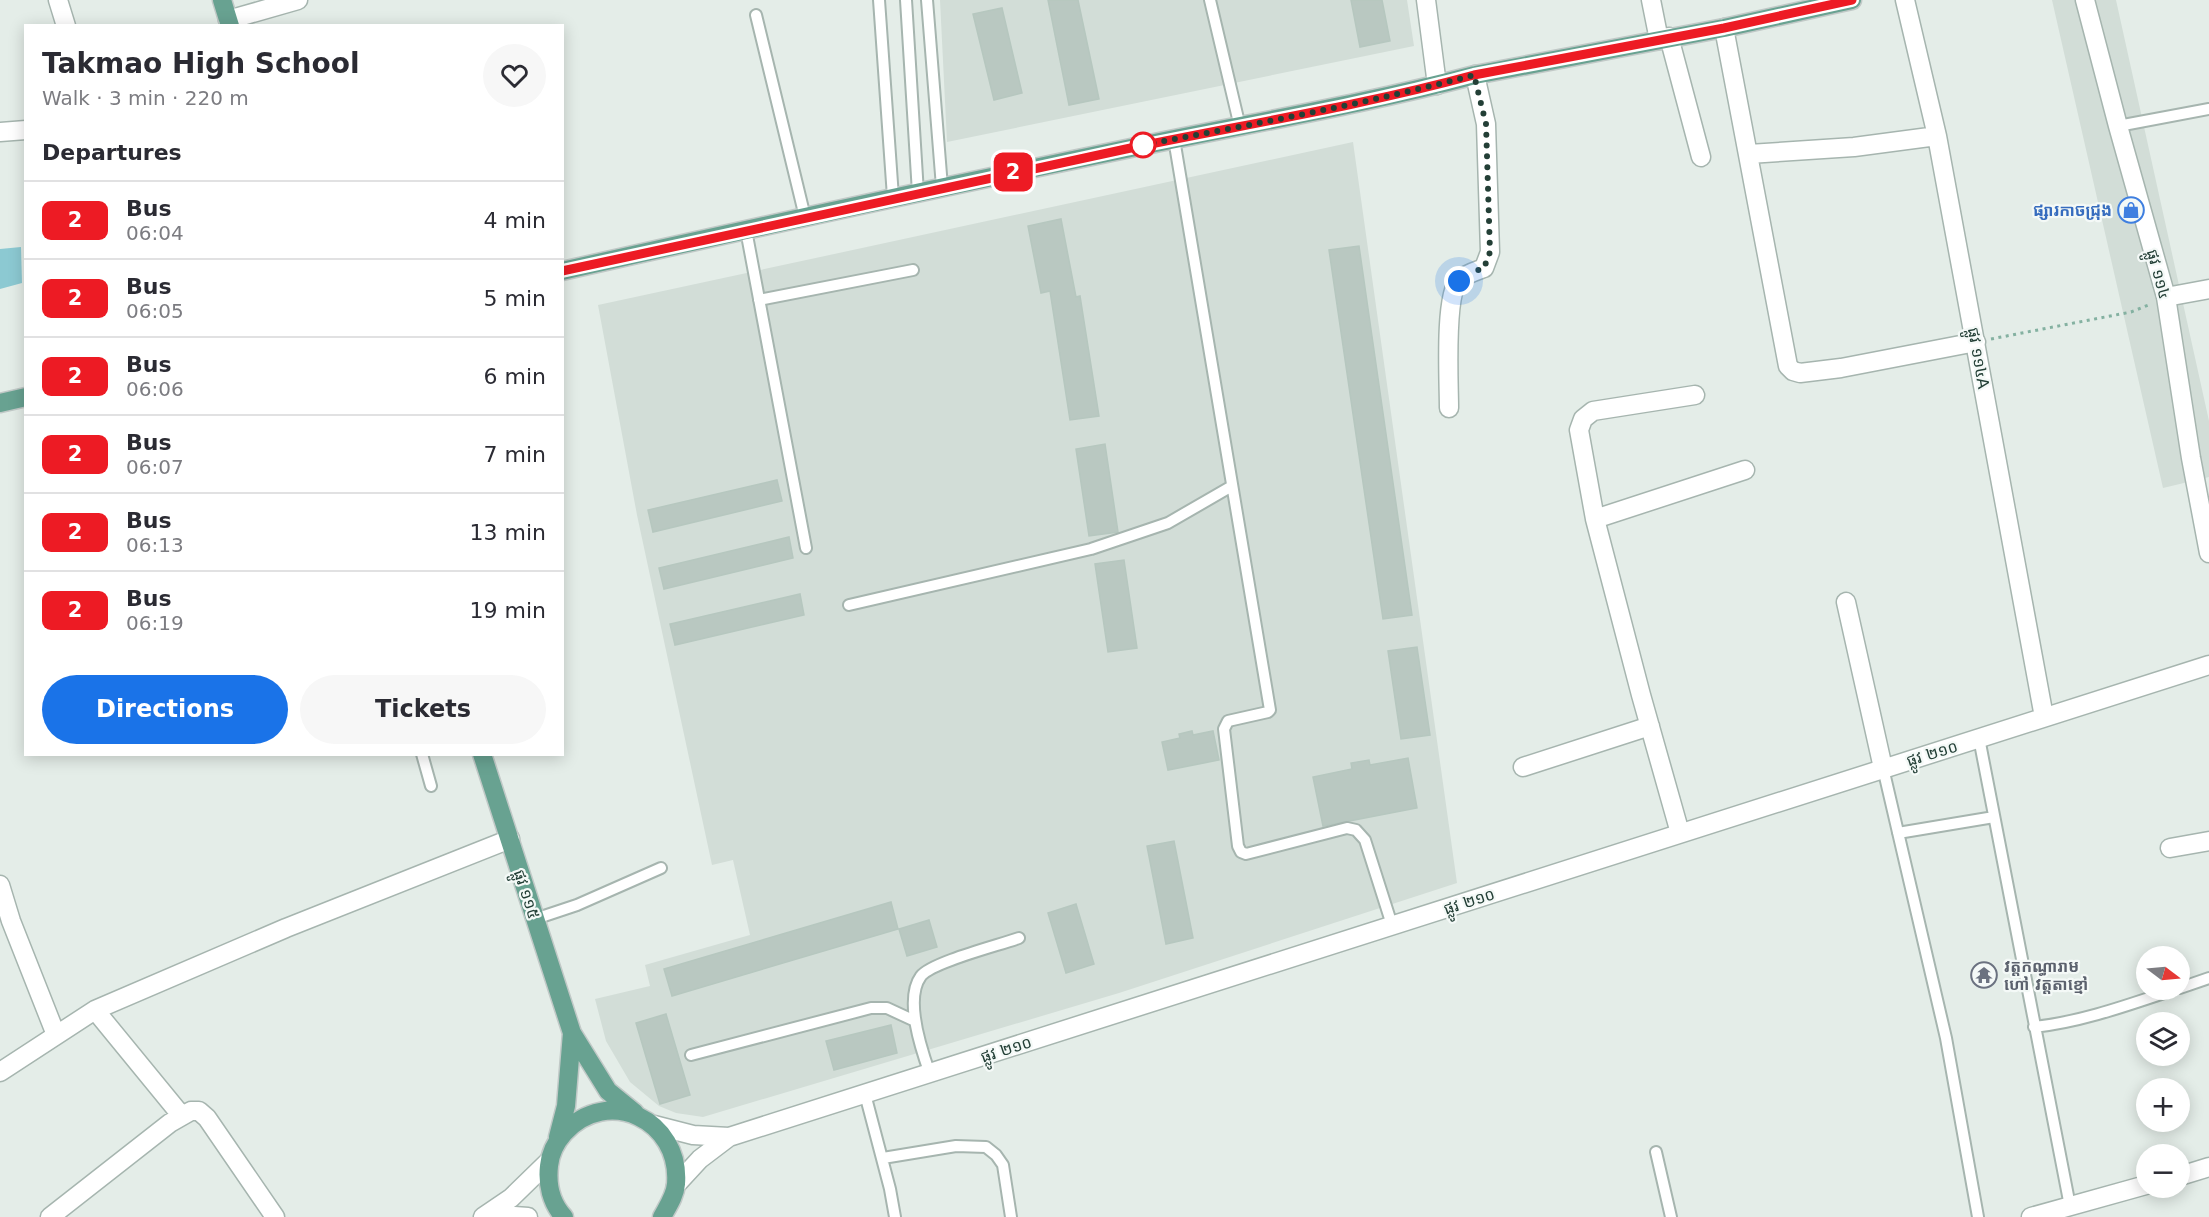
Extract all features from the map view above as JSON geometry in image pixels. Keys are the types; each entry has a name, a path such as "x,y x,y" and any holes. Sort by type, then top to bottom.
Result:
{"main road":[{"path":"222,0 229,23"},
{"path":"564,271 893,197 1240,127 1474,75 1724,28 1852,0"},
{"path":"0,403 24,397"},
{"name":"ផ្លូវ ១១៥","path":"483,756 572,1033 608,1091 654,1125"},
{"name":"ផ្លូវ ១១៥","path":"557,1142 566,1106 572,1033"},
{"path":"564,1217 552,1196 548,1179 549,1161 557,1142 572,1125 591,1114 613,1110 635,1113"},
{"path":"654,1125 668,1142 676,1163 674,1200 662,1217"}],"street":[{"path":"58,0 65,24"},
{"path":"229,23 298,0"},
{"path":"1426,0 1437,85"},
{"path":"1651,0 1701,157"},
{"name":"ផ្លូវ ១១៤A","path":"1905,0 1937,136 2044,717"},
{"name":"ផ្លូវ ១១៤","path":"2085,0 2166,297 2200,456 2209,553"},
{"path":"1724,28 1788,366 1800,373 1841,368 1976,342"},
{"path":"1449,408 1449,334 1452,294 1459,281 1470,273 1484,268 1490,252 1486,124 1474,75"},
{"path":"0,132 24,130"},
{"path":"1749,154 1854,147 1937,136"},
{"path":"2166,297 2209,289"},
{"path":"1680,833 1595,519 1579,430 1583,418 1593,411 1695,395"},
{"path":"1595,519 1745,470"},
{"path":"1846,602 1883,768"},
{"name":"ផ្លូវ ២១០","path":"674,1200 700,1159 729,1137 2209,665"},
{"path":"1523,766 1650,726"},
{"path":"0,1072 95,1010 286,928 510,839"},
{"path":"2170,848 2209,841"},
{"path":"0,885 5,923 56,1035"},
{"path":"95,1010 181,1115"},
{"path":"50,1217 190,1110 199,1111 207,1118 275,1217"},
{"name":"ផ្លូវ ២១០","path":"654,1125 693,1135 729,1137"},
{"path":"487,1215 531,1180 549,1161"},
{"path":"2190,1173 2209,1167"},
{"path":"2031,1217 2136,1188"},
{"path":"487,1215 528,1217"}],"lane":[{"path":"879,0 893,197"},
{"path":"906,0 918,193"},
{"path":"927,0 942,187"},
{"path":"1210,0 1240,127"},
{"path":"756,15 804,217"},
{"path":"2118,126 2209,109"},
{"path":"1174,139 1270,710 1225,723 1238,846 1241,852 1246,854 1347,828 1356,830 1365,840 1392,925"},
{"path":"746,230 806,548"},
{"path":"759,300 913,270"},
{"path":"849,605 1091,549 1168,523 1232,486"},
{"path":"1979,738 2070,1206"},
{"path":"423,756 431,786"},
{"path":"1883,768 1946,1038 1978,1217"},
{"path":"1898,833 1994,817"},
{"path":"535,919 577,905 661,868"},
{"path":"930,1074 921,1050 915,1021 914,992 922,975 940,964 1019,938"},
{"path":"2190,985 2209,978"},
{"path":"2034,1027 2052,1025 2142,1000"},
{"path":"691,1055 871,1008 887,1008 915,1021"},
{"path":"865,1094 895,1217"},
{"path":"882,1158 956,1146 986,1147 1003,1165 1011,1217"},
{"path":"1656,1152 1671,1217"}],"path":[{"path":"1976,342 2131,312 2166,297"}],"shaded area":[{"path":"940,0 1407,0 1414,46 947,142"},
{"name":"ផ្សារកាចជ្រុង","path":"2052,0 2116,0 2209,421 2209,477 2163,488"},
{"path":"1353,142 1457,883 1119,993 703,1117 676,1113 659,1106 630,1082 606,1041 595,999 650,986 645,965 750,935 733,860 712,865 637,515 598,305"}],"water":[{"path":"21,247 22,283 0,289 0,249"}],"building":[{"path":"1048,0 1078,0 1099,99 1069,105"},
{"path":"1351,0 1382,0 1390,41 1360,47"},
{"path":"1002,8 1022,93 994,100 973,14"},
{"path":"1061,219 1076,297 1080,296 1099,416 1070,420 1050,291 1041,293 1028,226"},
{"path":"1359,246 1412,615 1383,619 1329,250"},
{"path":"1105,444 1118,532 1089,536 1076,449"},
{"path":"777,480 782,501 653,532 648,510"},
{"path":"789,537 793,558 664,589 659,568"},
{"path":"1124,560 1137,648 1108,652 1095,564"},
{"path":"800,594 804,615 675,645 670,624"},
{"path":"1417,647 1430,735 1401,739 1388,651"},
{"path":"1192,731 1193,735 1213,731 1219,760 1168,770 1162,742 1180,738 1179,734"},
{"path":"1408,758 1417,808 1323,826 1313,777 1352,769 1351,763 1369,760 1370,765"},
{"path":"1174,841 1193,938 1166,944 1147,846"},
{"path":"891,902 898,929 672,996 664,969"},
{"path":"1076,904 1094,964 1066,973 1048,913"},
{"path":"929,920 937,947 907,956 899,929"},
{"path":"666,1014 690,1095 660,1104 636,1023"},
{"path":"891,1025 897,1053 834,1070 826,1041"}],"bus line":[{"name":"2","path":"564,271 893,197 1262,123 1474,75 1724,28 1852,0"}],"place":[{"name":"ផ្សារកាចជ្រុង","path":"2131,210"},
{"name":"វត្តកណ្ធារាម ហៅ វត្តតាខ្មៅ","path":"1984,975"}],"route":[{"path":"1143,145 1240,127 1474,75 1486,124 1490,252 1484,268 1470,273 1459,281"}]}
